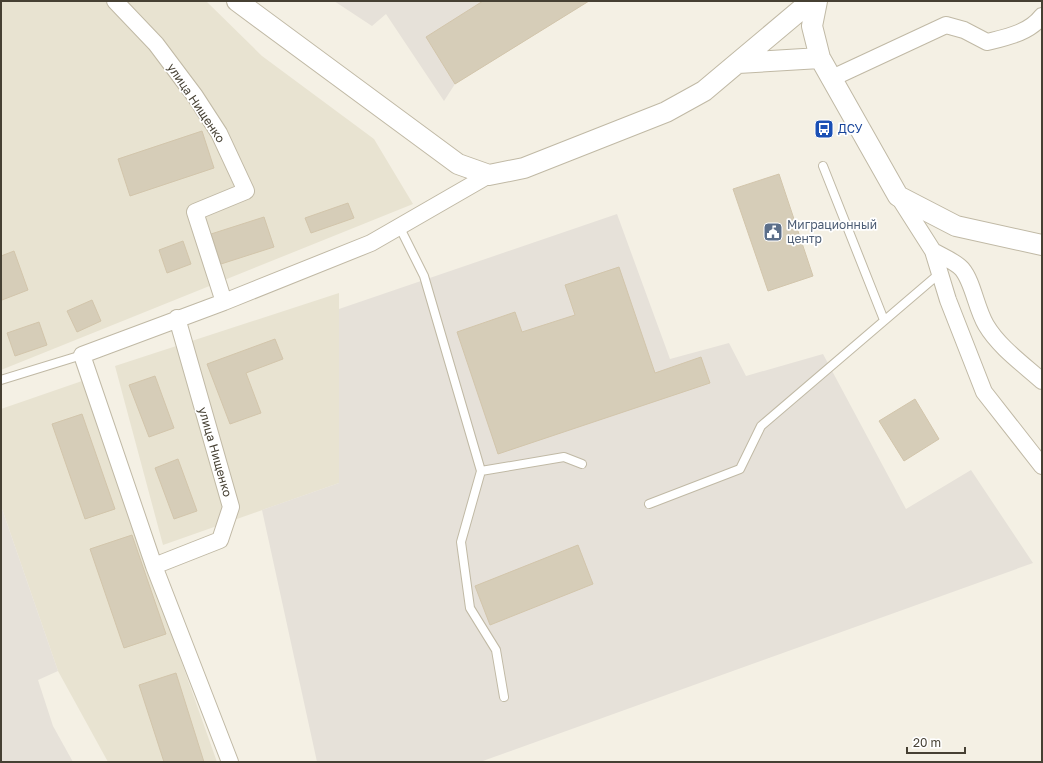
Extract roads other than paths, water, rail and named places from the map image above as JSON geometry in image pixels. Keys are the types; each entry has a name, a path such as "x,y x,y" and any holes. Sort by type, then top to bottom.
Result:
{"street":[{"name":"улица Нищенко","path":"115,1 156,44 195,96 219,133 246,191 195,212 224,302"},
{"path":"237,1 458,164 490,175"},
{"path":"230,762 154,566 82,355 177,318 224,302 370,243 490,175 524,168 666,112 704,91 811,1"},
{"path":"817,1 812,26 820,58 830,79 898,196 933,251 948,300 984,392 1042,466"},
{"path":"830,79 946,25 964,30 987,42 1011,37 1035,25 1042,16"},
{"path":"738,63 820,58"},
{"path":"898,196 956,226 1042,245"},
{"path":"933,251 961,268 967,278 976,306 986,326 998,340 1042,381"},
{"name":"улица Нищенко","path":"154,566 220,540 231,507 177,318"}],"lane":[{"path":"823,166 884,320"},
{"path":"399,226 424,276 481,471 461,542 470,608 496,650 504,697"},
{"path":"649,504 740,469 761,426 940,273"},
{"path":"1,380 82,355"},
{"path":"481,471 564,457 582,464"}],"place":[{"name":"ДСУ","path":"824,129"},
{"name":"Миграционный центр","path":"773,232"}]}
